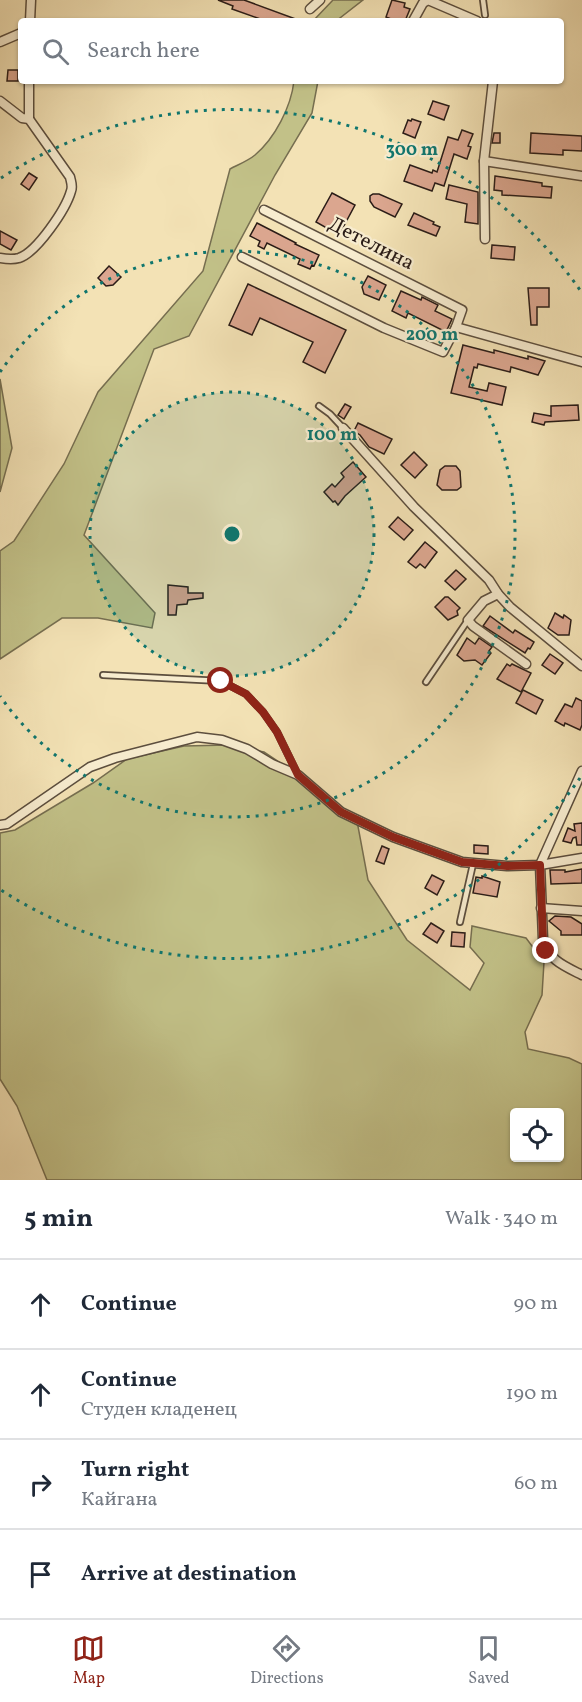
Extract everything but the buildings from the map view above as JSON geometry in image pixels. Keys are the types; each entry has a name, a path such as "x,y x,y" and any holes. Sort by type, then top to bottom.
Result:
{"street":[{"path":"30,18 31,0"},
{"path":"310,9 320,0"},
{"path":"415,18 423,3 428,0 470,18"},
{"path":"0,42 18,34"},
{"path":"0,258 21,258 28,253 52,227 71,192 70,177 29,119 29,84"},
{"path":"485,239 484,161 493,84"},
{"path":"0,101 22,118 29,119"},
{"path":"484,161 582,176"},
{"name":"Детелина","path":"264,210 462,310 456,327"},
{"path":"242,257 384,328 442,352 456,327 582,362"},
{"path":"343,428 414,507 489,580 498,594 582,666"},
{"path":"498,594 484,601 468,620 526,664"},
{"path":"0,825 7,824 90,767 115,758 197,737 222,740 247,749 272,764 298,775 341,812 414,845 473,864 540,865 582,858"},
{"path":"582,771 540,865 543,939 546,951 553,959 582,975"},
{"path":"541,908 582,911"}],"lane":[{"path":"483,0 485,15"},
{"path":"319,406 343,428"},
{"path":"426,682 468,620"},
{"path":"103,675 221,681 246,694 263,712 277,732 298,775"},
{"path":"460,922 473,864"}],"shaded area":[{"path":"333,0 363,0 340,18 316,18"},
{"path":"293,84 317,84 312,113 275,175 189,336 154,349 84,535 155,613 152,628 98,618 62,618 0,659 0,551 14,541 64,464 98,392 203,271 230,169 252,157 269,140 286,111"},
{"path":"0,379 12,448 0,492"},
{"path":"228,745 264,752 309,782 357,821 368,880 407,940 470,990 484,963 470,947 472,926 526,938 544,962 542,995 525,1032 528,1049 569,1058 582,1064 582,1180 47,1180 17,1106 0,1079 0,833 15,830 93,783 127,759 184,746"}],"route":[{"path":"221,681 246,694 263,712 277,732 298,775 341,812 393,837 462,862 507,866 540,865 543,939 546,951"}]}
